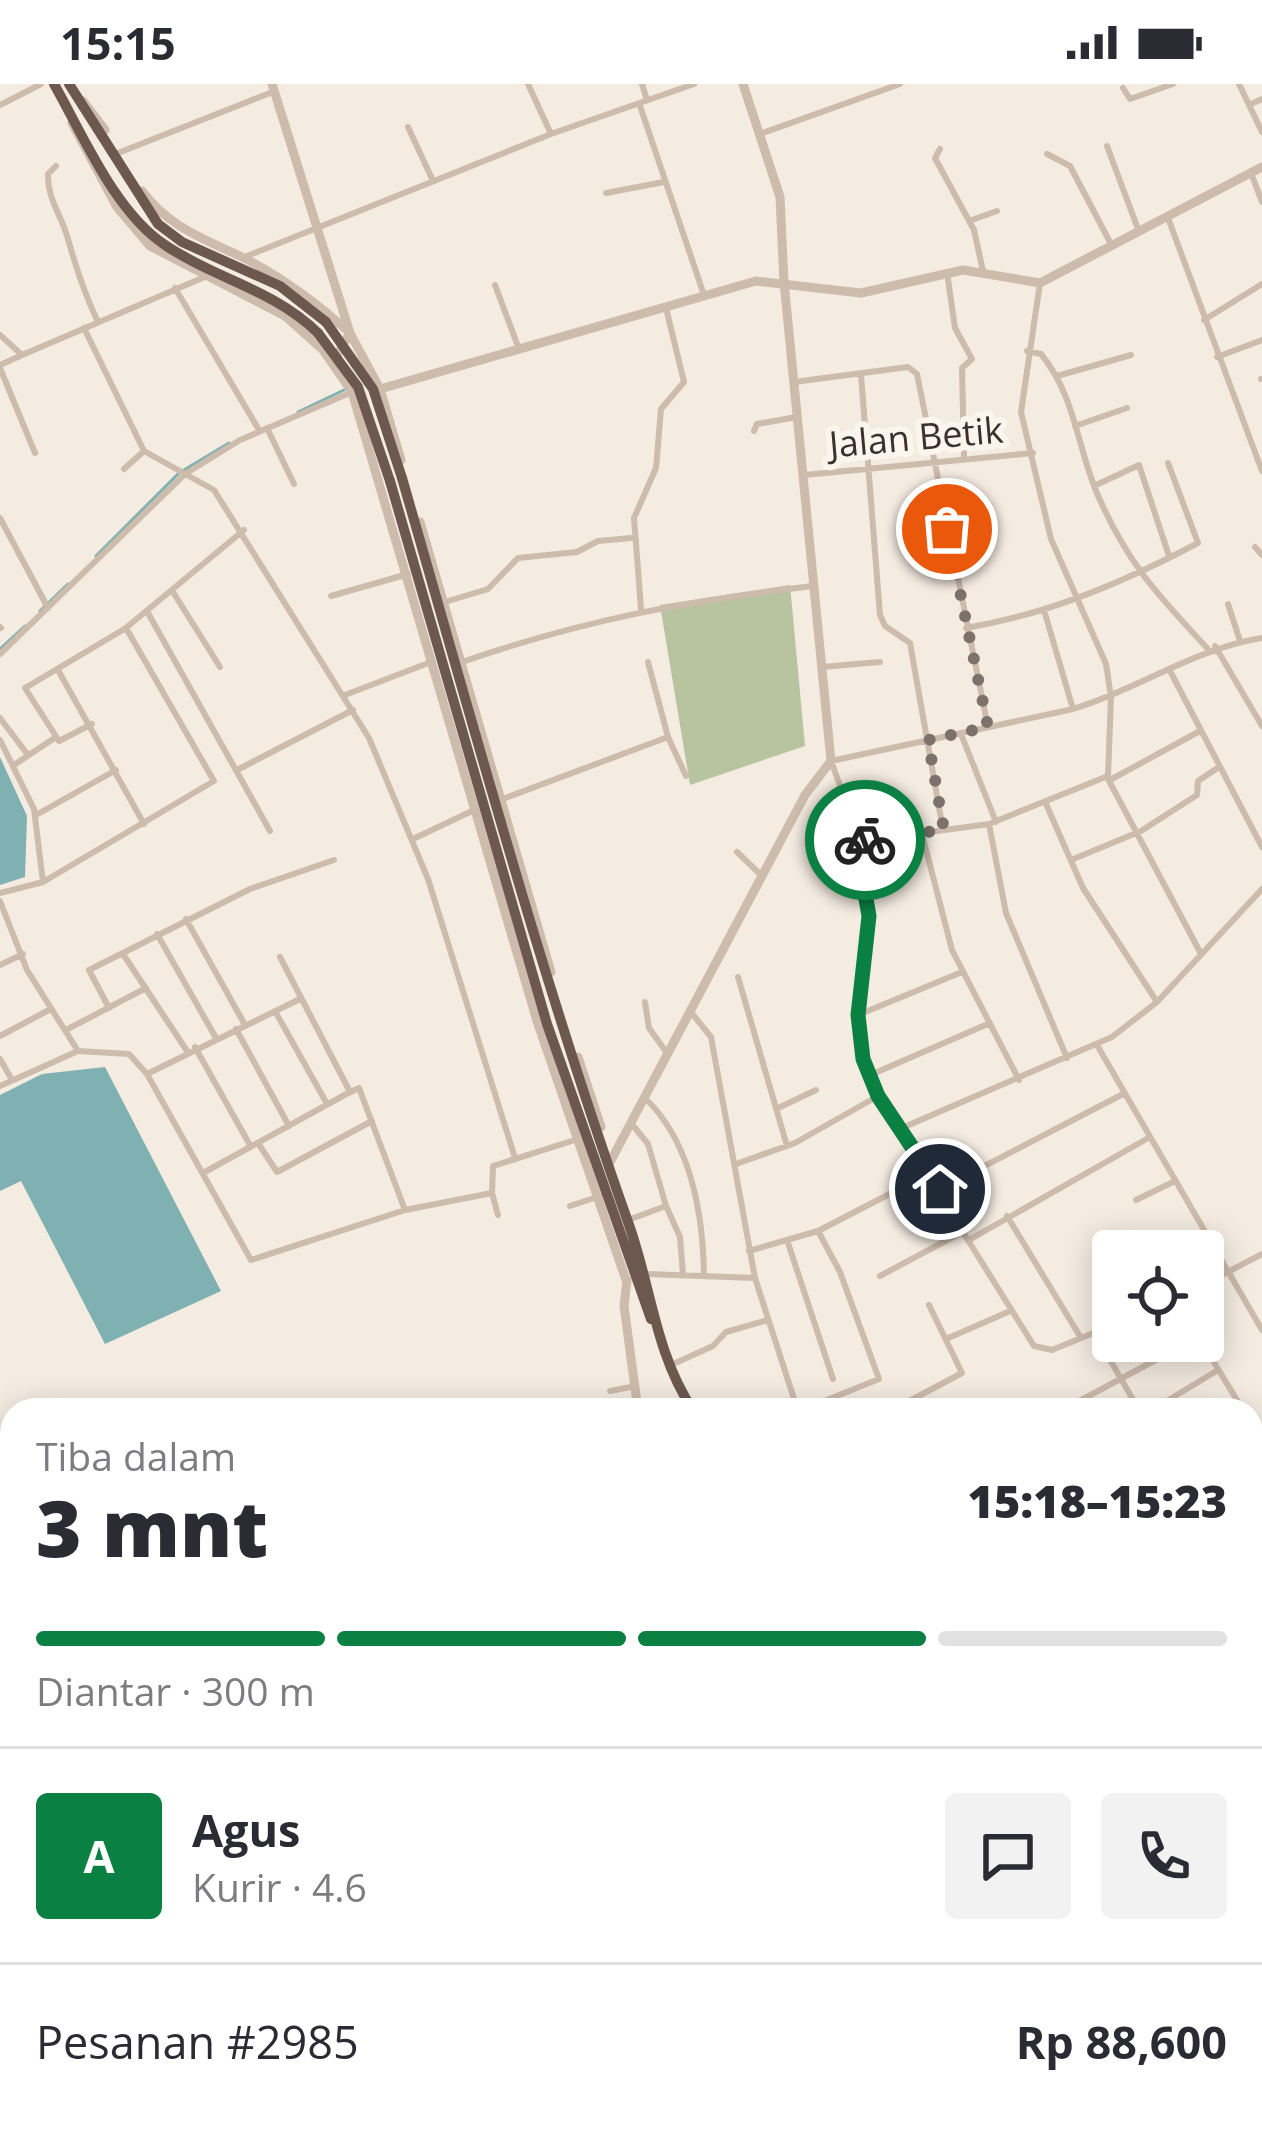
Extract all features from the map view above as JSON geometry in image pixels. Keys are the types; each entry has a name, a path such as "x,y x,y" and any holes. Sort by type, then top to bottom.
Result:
{"highway":[{"path":"54,84 130,209 158,241 322,327"},
{"path":"69,84 158,224 182,242 280,286 359,362 378,399 396,479 548,1024 668,1366 686,1398"},
{"path":"396,479 529,920 628,1220 636,1277"}],"street":[{"path":"0,105 41,84"},
{"path":"528,84 551,134"},
{"path":"642,84 664,182 704,295"},
{"path":"243,258 551,134 694,84"},
{"path":"743,84 780,197 784,282 831,761 856,842 869,916 858,1015 868,1076 940,1189 1009,1312 1040,1350 1092,1336"},
{"path":"760,134 900,84"},
{"path":"1123,88 1130,99 1170,84"},
{"path":"1239,84 1262,132"},
{"path":"118,153 273,88 350,333 380,388 610,1163"},
{"path":"78,99 90,106 164,217 291,284 350,333"},
{"path":"1249,105 1262,99"},
{"path":"71,113 84,152 143,239 285,316 333,362 352,392 537,1022 600,1196 636,1277 637,1398"},
{"path":"408,127 433,181"},
{"path":"1107,146 1138,229"},
{"path":"940,149 934,158 969,221 983,272"},
{"path":"1047,154 1070,166 1111,244"},
{"path":"56,166 48,173 48,189 68,238 74,270 98,322"},
{"path":"380,388 756,281 861,293 946,272 983,272 1040,283 1257,170 1262,202"},
{"path":"607,193 664,182"},
{"path":"969,221 997,211"},
{"path":"1167,214 1216,357 1262,471"},
{"path":"946,272 955,328 972,359 962,368 959,398 964,456"},
{"path":"35,453 0,367 207,276"},
{"path":"1040,283 1021,412 1051,538 1074,598 1100,647 1111,698 1108,779 1200,952"},
{"path":"495,284 519,349"},
{"path":"1204,320 1262,284"},
{"path":"175,289 294,484"},
{"path":"641,609 632,538 637,507 656,467 663,405 684,382 666,308"},
{"path":"84,328 144,451 206,481 244,530 353,710 413,839 515,1159"},
{"path":"333,362 350,333"},
{"path":"0,335 22,355"},
{"path":"1216,357 1262,340"},
{"path":"1027,351 1041,354 1057,376 1094,486 1138,574 1211,647 1262,726"},
{"path":"1057,376 1131,355"},
{"path":"794,382 914,370 988,727"},
{"path":"861,375 881,620 910,643 944,830"},
{"path":"0,654 181,472 260,429 352,392"},
{"path":"1076,426 1127,408"},
{"path":"754,431 757,424 797,417"},
{"path":"124,469 144,451"},
{"name":"Jalan Betik","path":"804,475 964,456 1033,453"},
{"path":"966,628 1044,610 1138,574 1199,541 1168,463"},
{"path":"1094,486 1139,465 1170,557"},
{"path":"0,518 46,605"},
{"path":"92,724 60,742 25,688 148,613 244,530"},
{"path":"445,602 488,589 518,558 577,552 598,541 632,538"},
{"path":"1255,547 1262,555"},
{"path":"332,596 408,574"},
{"path":"462,662 563,626 641,609 813,586"},
{"path":"173,592 220,668"},
{"path":"1228,604 1240,641"},
{"path":"1044,610 1073,710"},
{"path":"148,613 189,683 190,696 202,705 270,831"},
{"path":"78,1051 49,1010 0,897 43,882 214,781 126,628"},
{"path":"610,1163 819,772 831,761 1073,710 1111,698 1211,647 1262,638"},
{"path":"345,695 380,677 434,662"},
{"path":"648,662 668,737 686,776"},
{"path":"822,667 880,662"},
{"path":"1168,669 1262,848"},
{"path":"57,670 92,724 144,824"},
{"path":"239,769 353,710"},
{"path":"0,718 28,755"},
{"path":"856,842 992,823 1108,779 1201,731"},
{"path":"12,734 1,742 36,815 43,882"},
{"path":"961,734 992,823 1006,913 1067,1058"},
{"path":"14,765 56,737"},
{"path":"500,800 668,737"},
{"path":"1071,860 1136,832 1197,795 1198,781 1219,767"},
{"path":"36,815 116,770"},
{"path":"1046,804 1112,937 1156,1003"},
{"path":"413,839 477,809"},
{"path":"922,834 947,936 1019,1080"},
{"path":"737,852 762,876"},
{"path":"109,1008 88,971 186,919 334,860"},
{"path":"902,1128 1097,1045 1156,1003 1262,889"},
{"path":"186,919 289,1126"},
{"path":"157,934 216,1038"},
{"path":"122,952 275,1172 372,1121"},
{"path":"0,965 23,954"},
{"path":"280,957 347,1088"},
{"path":"858,1015 962,971"},
{"path":"738,977 788,1146"},
{"path":"66,1030 146,988"},
{"path":"147,1074 300,999"},
{"path":"645,1002 649,1028 667,1053"},
{"path":"0,1036 49,1010"},
{"path":"274,1011 327,1105"},
{"path":"690,1011 711,1036 755,1278 794,1398"},
{"path":"868,1076 989,1023"},
{"path":"1097,1045 1262,1330"},
{"path":"0,1086 78,1051 122,1051 147,1074 247,1259 405,1210 492,1192"},
{"path":"0,1059 12,1080"},
{"path":"203,1173 327,1105 347,1088 359,1088 405,1210"},
{"path":"776,1109 816,1090"},
{"path":"940,1189 1125,1093"},
{"path":"734,1164 788,1146 878,1096"},
{"path":"647,1100 664,1123 696,1195 704,1275"},
{"path":"631,1123 648,1144 680,1237 683,1274"},
{"path":"969,1240 1150,1137"},
{"path":"498,1215 490,1169 578,1139"},
{"path":"749,1251 818,1231 930,1173"},
{"path":"1136,1200 1175,1181"},
{"path":"570,1206 600,1196"},
{"path":"628,1220 666,1206"},
{"path":"1006,1216 1081,1338"},
{"path":"818,1231 840,1272 879,1378 831,1398"},
{"path":"880,1276 964,1231"},
{"path":"787,1240 833,1379"},
{"path":"1224,1278 1262,1254"},
{"path":"636,1277 755,1278"},
{"path":"916,1398 962,1373 929,1305"},
{"path":"946,1339 1009,1312"},
{"path":"668,1366 712,1346 726,1332 768,1320"},
{"path":"1111,1362 1132,1398"},
{"path":"1085,1398 1151,1362"},
{"path":"1213,1362 1233,1398"},
{"path":"1172,1398 1218,1370"},
{"path":"610,1391 636,1386"}],"green space":[{"path":"790,585 805,746 690,785 660,605"}],"water":[{"path":"0,757 27,816 25,877 0,885"},
{"path":"105,1067 221,1291 105,1344 21,1181 0,1191 0,1095 42,1074"}],"waterway":[{"path":"298,412 344,390"},
{"path":"96,556 179,473 229,443"},
{"path":"40,611 68,584"},
{"path":"0,649 25,626"}],"way so far":[{"path":"865,840 944,830 928,740 988,727 947,529"}],"route":[{"path":"865,840 856,842 869,916 858,1015 863,1059 878,1096 940,1189"}]}
